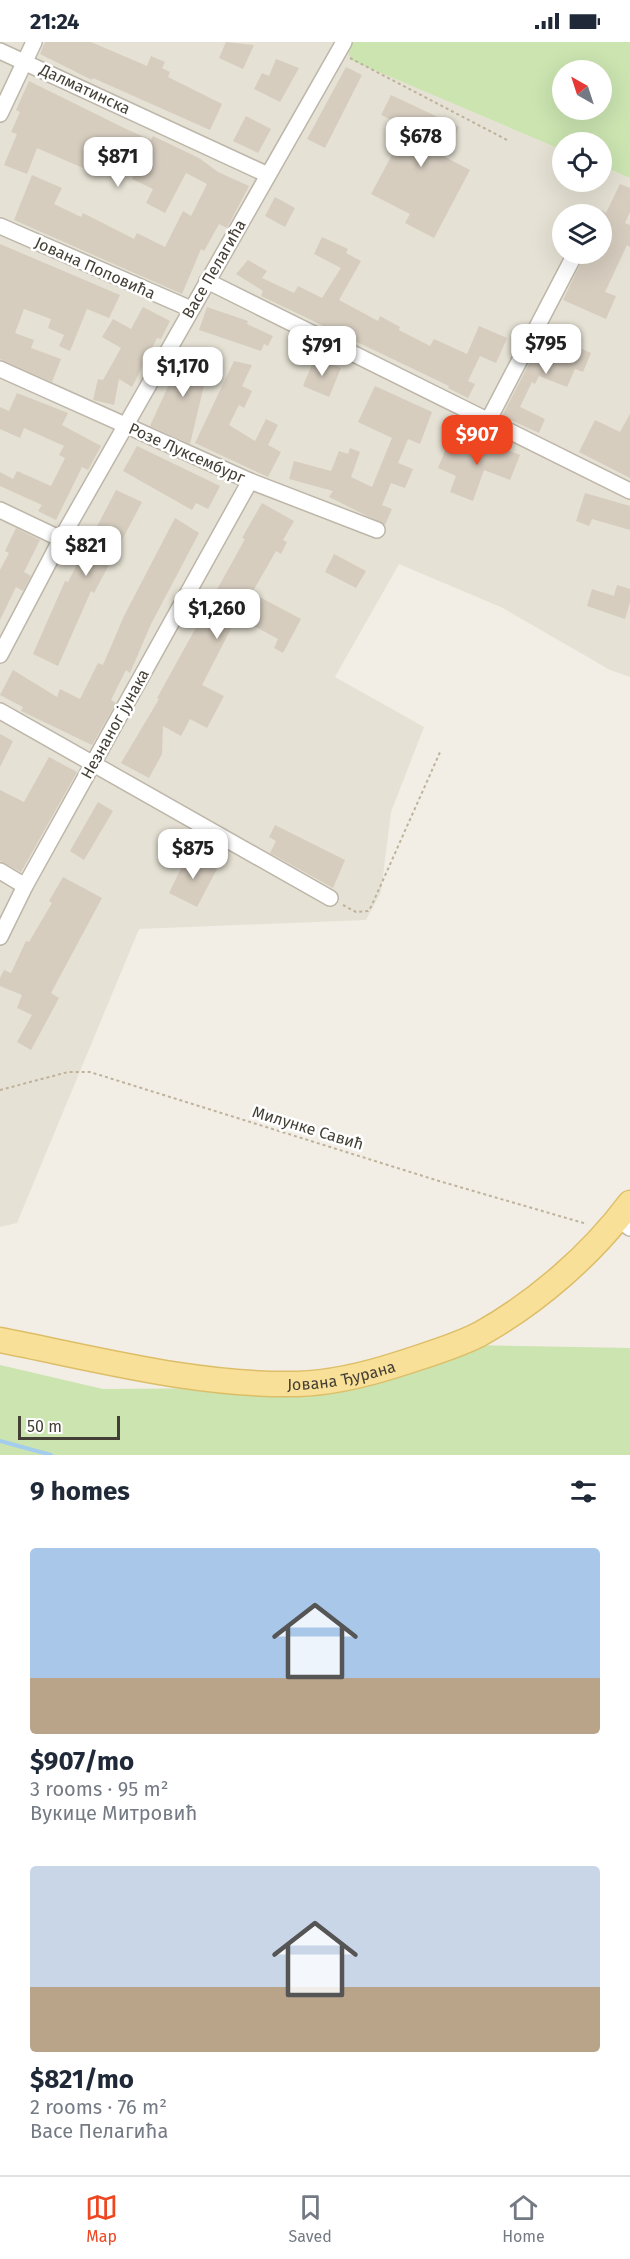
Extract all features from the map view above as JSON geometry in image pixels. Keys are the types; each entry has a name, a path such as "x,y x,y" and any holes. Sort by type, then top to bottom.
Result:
{"main road":[{"name":"Јована Ђурана","path":"0,1340 143,1369 204,1378 297,1384 345,1380 436,1352 479,1334 523,1306 621,1220"}],"street":[{"path":"0,114 34,42"},
{"name":"Васе Пелагића","path":"0,655 125,425 342,47"},
{"name":"Далматинска","path":"0,51 268,175"},
{"name":"Јована Поповића","path":"0,226 191,309"},
{"path":"488,421 570,264"},
{"path":"207,281 630,491"},
{"name":"Розе Луксембург","path":"0,369 250,481 377,530"},
{"name":"Незнаног јунака","path":"0,937 25,886 250,481"},
{"path":"0,510 61,539"},
{"path":"0,711 330,898"},
{"path":"0,871 25,886"}],"path":[{"path":"342,47 509,141"},
{"path":"330,898 356,912 368,911 441,750"},
{"name":"Милунке Савић","path":"0,1090 68,1072 90,1072 621,1220"}],"shaded area":[{"path":"0,42 345,42 352,60 552,146 552,192 612,192 612,170 630,178 630,677 610,670 503,608 399,564 335,677 424,727 391,812 381,892 366,920 139,929 17,1223 0,1227"}],"green space":[{"path":"345,42 630,42 630,178 612,170 612,132 552,132 552,146 351,60"},
{"path":"463,1345 630,1348 630,1455 0,1455 0,1365 103,1389 238,1388"}],"building":[{"path":"45,42 91,42 147,66 151,56 165,62 162,68 170,72 168,77 222,104 210,130 93,78 92,80 40,54"},
{"path":"226,42 254,45 243,69 219,58"},
{"path":"276,59 299,68 280,102 254,89 262,73 269,76"},
{"path":"346,67 362,75 325,148 307,139"},
{"path":"29,81 151,140 153,136 199,158 218,172 249,186 227,228 219,224 204,251 201,249 182,294 14,220 32,175 62,188 54,204 81,217 83,213 134,239 137,233 165,247 183,211 191,216 207,184 186,173 165,213 146,203 153,189 132,179 135,174 91,152 83,168 37,148 27,174 4,165 17,134 11,132 20,112 16,110"},
{"path":"391,95 459,127 445,157 470,170 434,238 405,223 410,214 371,194 407,127 381,115"},
{"path":"246,116 271,129 258,153 233,141"},
{"path":"620,184 630,188 630,212 625,223 630,225 630,247 627,245 605,292 616,296 606,319 563,300 580,264 612,264 610,204"},
{"path":"275,197 295,208 285,227 265,216"},
{"path":"322,237 348,249 346,253 361,261 339,300 378,321 380,316 400,327 399,330 430,346 434,339 467,354 479,326 507,338 496,363 480,356 468,381 475,384 468,398 448,388 449,386 261,296 263,291 236,274 248,260 267,271 262,278 294,293 298,286 322,298 341,268 314,254"},
{"path":"0,244 120,295 109,318 87,309 70,351 59,346 64,335 48,328 51,319 24,309 15,333 34,340 31,348 61,359 52,382 0,359"},
{"path":"143,307 170,321 161,339 157,338 132,387 119,379 114,405 93,400 98,379 103,380 121,348 102,337 113,319 131,329"},
{"path":"207,307 248,321 247,324 273,336 268,346 264,344 261,351 199,330"},
{"path":"547,329 561,335 560,339 591,353 583,372 575,369 567,387 539,376 535,384 532,382 520,407 545,419 539,433 502,416"},
{"path":"184,350 211,356 190,444 150,426 171,380 177,383"},
{"path":"315,357 341,368 329,397 303,386"},
{"path":"234,361 252,365 242,386 252,391 244,408 239,405 229,425 255,441 266,419 278,425 268,445 281,452 268,477 195,443"},
{"path":"375,386 432,412 420,444 408,439 398,463 413,469 405,488 391,483 382,505 392,509 385,525 329,497 333,491 289,479 294,461 331,471 339,451 348,454 350,448 360,452 351,477 372,487 392,438 358,422"},
{"path":"17,393 68,413 62,425 101,446 88,470 82,467 56,520 38,511 42,505 0,486 0,472 13,479 17,471 51,486 65,458 59,455 64,446 24,428 20,438 0,429 0,407 9,411"},
{"path":"630,414 630,478 579,452 595,420 620,432"},
{"path":"472,436 520,455 510,480 484,470 473,501 450,492 456,476 438,468 447,446 465,454"},
{"path":"137,446 220,486 208,509 196,503 192,510 123,471"},
{"path":"116,490 142,502 94,593 91,591 58,666 33,654 65,581 68,582"},
{"path":"585,493 630,506 630,530 592,519 589,526 576,521"},
{"path":"262,503 294,521 283,540 287,542 281,554 276,551 252,593 301,619 283,653 274,648 278,639 237,617 202,685 224,696 207,728 190,719 181,736 163,726 162,754 149,778 121,763 159,699 157,698 245,539 242,538"},
{"path":"175,518 199,533 151,624 130,673 126,670 111,700 116,703 92,745 21,711 23,707 0,695 13,670 57,697 60,689 80,699 98,663 103,665 124,616"},
{"path":"16,528 40,540 24,572 31,576 23,591 16,587 0,620 0,570 9,553 5,551"},
{"path":"334,554 366,571 356,588 325,572"},
{"path":"617,585 630,589 630,602 625,619 587,606 592,589 614,596"},
{"path":"0,734 13,741 0,767"},
{"path":"49,757 77,772 21,872 0,861 0,790 24,802"},
{"path":"98,802 113,811 84,860 70,851"},
{"path":"275,825 345,860 333,888 270,853 276,841 269,837"},
{"path":"189,852 218,867 197,907 169,893"},
{"path":"63,877 102,898 51,993 59,998 31,1050 17,1042 32,1015 17,1008 22,995 0,986 0,978 4,970 11,973 26,941 29,942 52,903 49,901"}],"waterway":[{"path":"0,1441 51,1455"}]}
